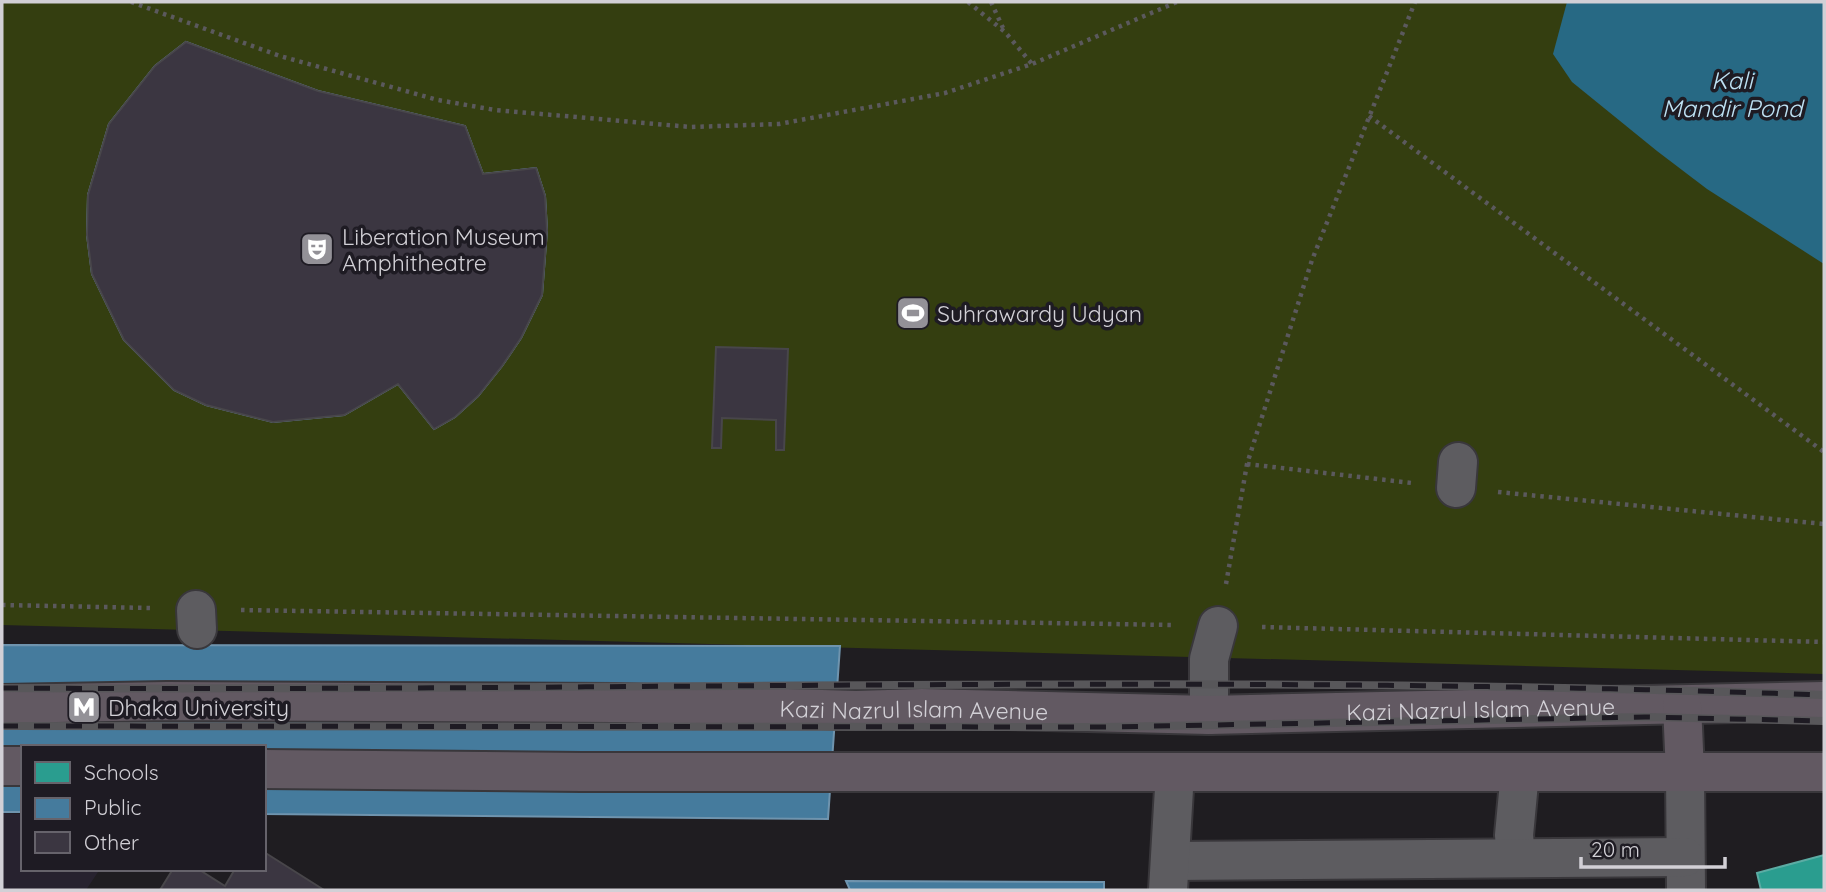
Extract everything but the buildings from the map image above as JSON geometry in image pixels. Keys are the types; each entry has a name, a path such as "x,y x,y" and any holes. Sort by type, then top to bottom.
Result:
{"main road":[{"name":"Kazi Nazrul Islam Avenue","path":"2,704 167,701 602,702 856,710 922,708 1201,714 1824,701"},
{"path":"1682,705 1685,772"},
{"path":"1185,772 1201,714"},
{"path":"2,766 21,766"},
{"path":"266,769 1824,772"}],"lane":[{"path":"1201,714 1209,659 1218,626"},
{"path":"1185,772 1169,863 1516,858 1685,874 1685,772"},
{"path":"1516,858 1514,835 1520,772"}],"path":[{"path":"131,2 280,56 438,100 495,110 585,120 691,127 779,124 945,93 1032,64 1177,2"},
{"path":"968,2 1005,32 1032,64"},
{"path":"990,2 1005,32"},
{"path":"1218,626 1247,464 1312,260 1415,2"},
{"path":"1368,116 1824,452"},
{"path":"1247,464 1457,475 1824,524"},
{"path":"2,605 197,620 1218,626 1436,629 1824,642"}],"shaded area":[{"path":"2,813 21,814 21,871 99,871 86,890 2,890"}],"green space":[{"name":"Suhrawardy Udyan","path":"2,2 1824,2 1824,674 2,625"}],"water":[{"name":"Kali Mandir Pond","path":"1567,2 1824,2 1824,264 1707,189 1572,82 1553,54"}],"railway":[{"path":"2,688 1141,684 1369,685 1824,695"},
{"path":"2,726 1105,727 1645,717 1824,721"}],"place":[{"name":"Liberation Museum Amphitheatre","path":"317,249"},
{"name":"Suhrawardy Udyan","path":"913,313"},
{"name":"Dhaka University","path":"84,707"}]}
